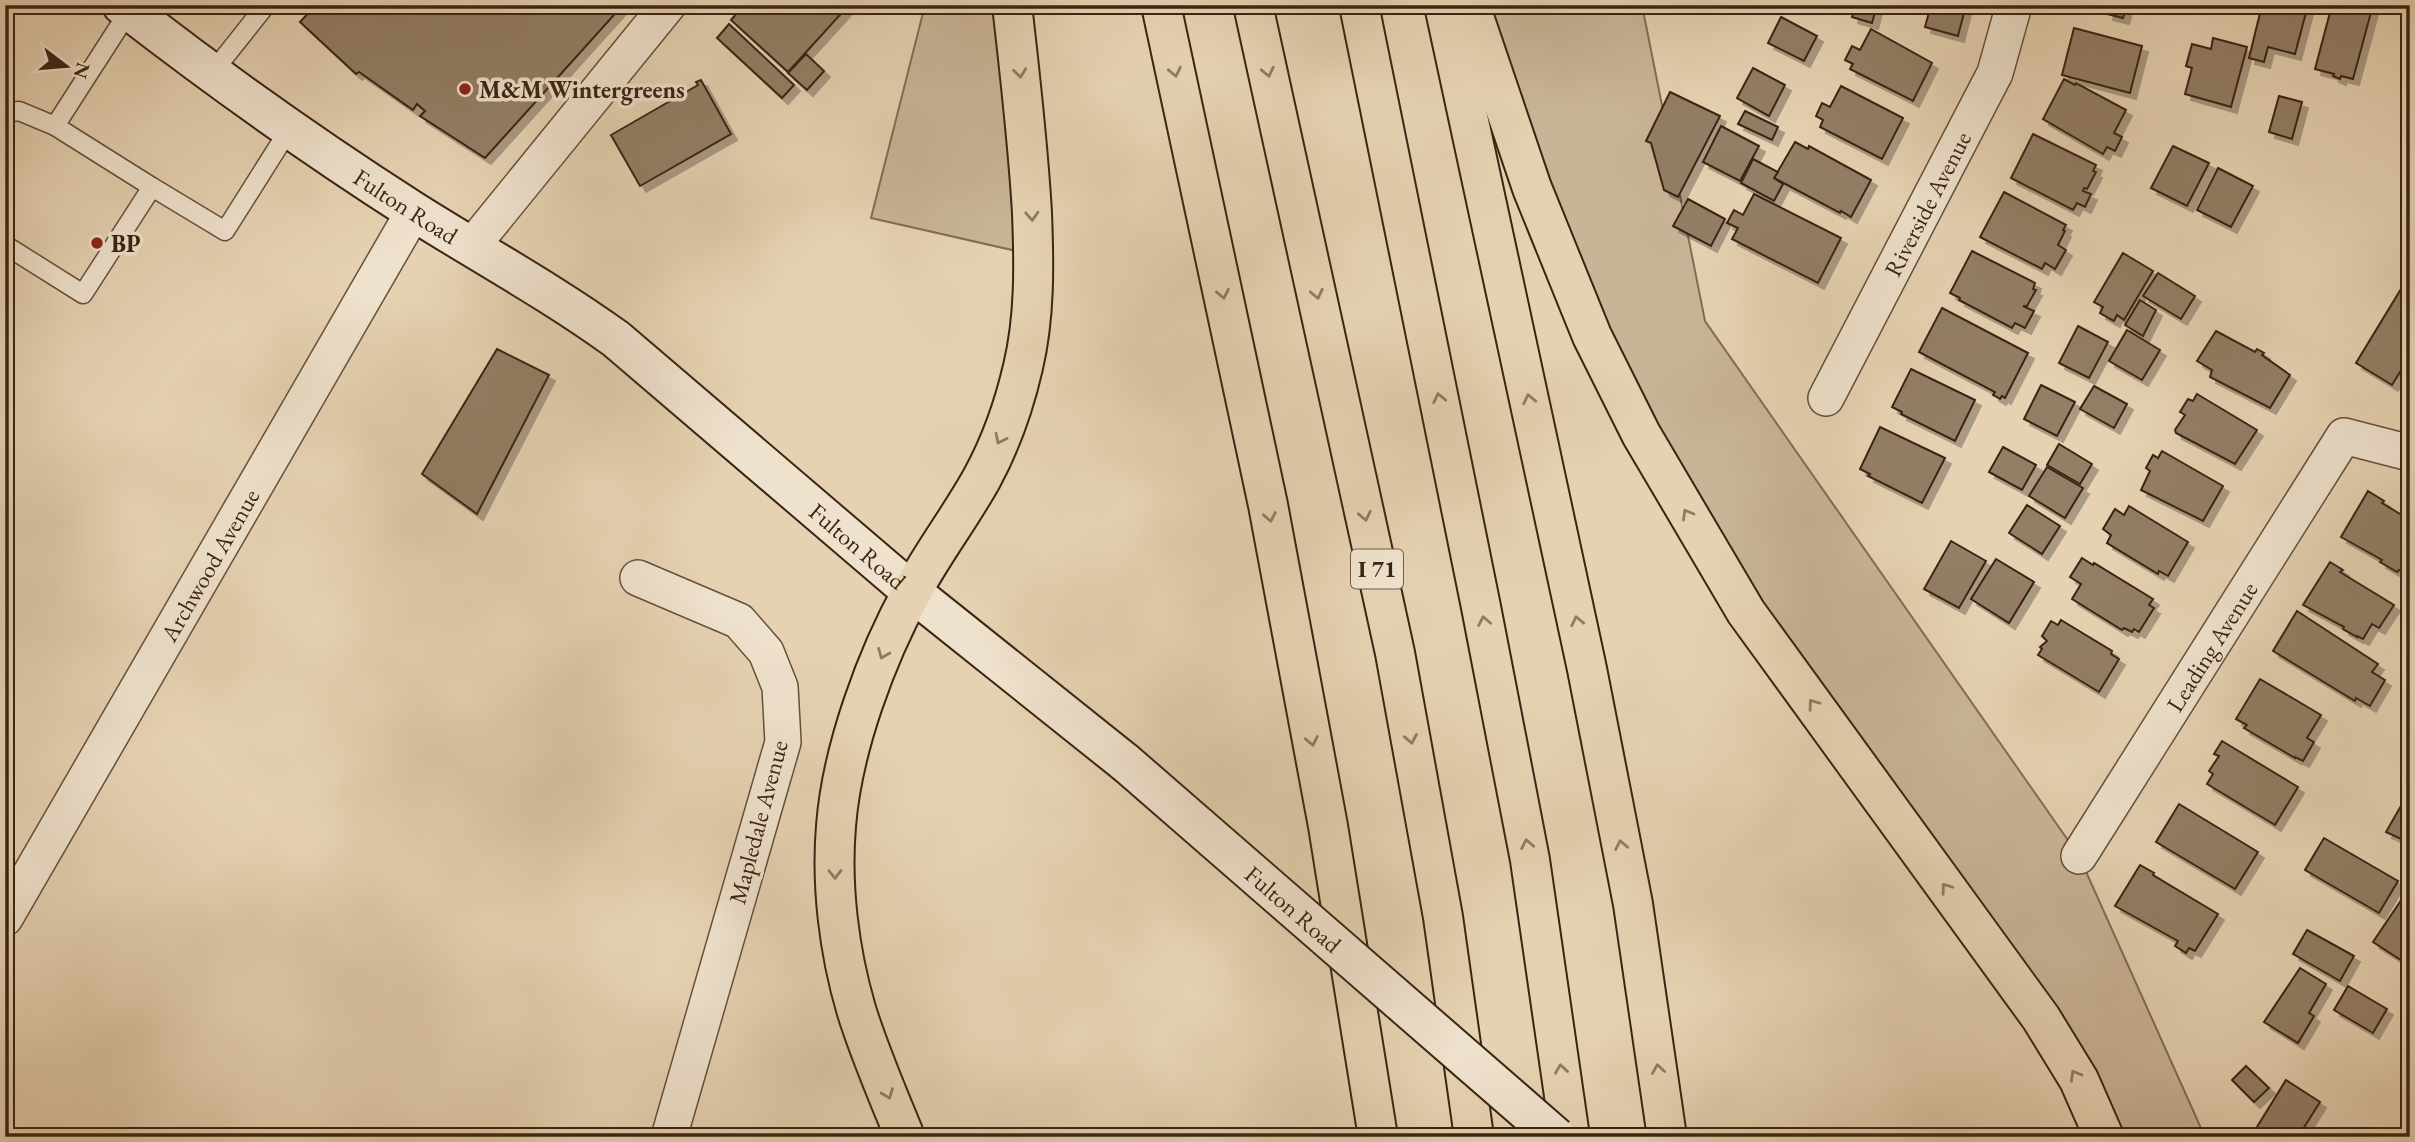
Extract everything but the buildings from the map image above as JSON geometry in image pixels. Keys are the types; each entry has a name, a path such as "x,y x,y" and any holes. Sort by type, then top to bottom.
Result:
{"highway":[{"path":"905,1137 856,1008 842,944 834,879 836,825 845,771 867,692 912,592 981,480 1006,428 1024,365 1032,310 1034,255 1028,148 1012,5"},
{"path":"1161,5 1268,505 1328,826 1378,1137"},
{"name":"I 71","path":"1253,5 1395,653 1443,917 1474,1137"},
{"path":"1359,5 1530,860 1570,1137"},
{"path":"1444,5 1590,682 1633,904 1667,1137"},
{"path":"1470,5 1532,188 1592,336 1641,434 1746,612 2041,1018 2079,1080 2104,1137"}],"main road":[{"name":"Fulton Road","path":"126,8 212,74 290,128 414,211 580,313 616,339 912,592 1126,763 1556,1137"}],"street":[{"path":"472,246 668,5"},
{"name":"Riverside Avenue","path":"1826,398 1994,73 2014,5"},
{"name":"Archwood Avenue","path":"5,918 414,211"},
{"name":"Leading Avenue","path":"2079,856 2344,436 2410,453"},
{"name":"Mapledale Avenue","path":"638,578 739,621 766,652 780,687 783,741 670,1137"}],"lane":[{"path":"212,74 266,5"},
{"path":"55,126 126,8"},
{"path":"5,113 19,111 55,126 225,231 290,128"},
{"path":"5,246 83,294 152,187"}],"shaded area":[{"path":"925,5 1012,5 1034,255 871,218"},
{"path":"1470,5 1642,5 1705,321 2079,856 2205,1137 2104,1137 1641,434"}],"place":[{"name":"M&M Wintergreens","path":"465,89"},
{"name":"BP","path":"97,243"}]}
